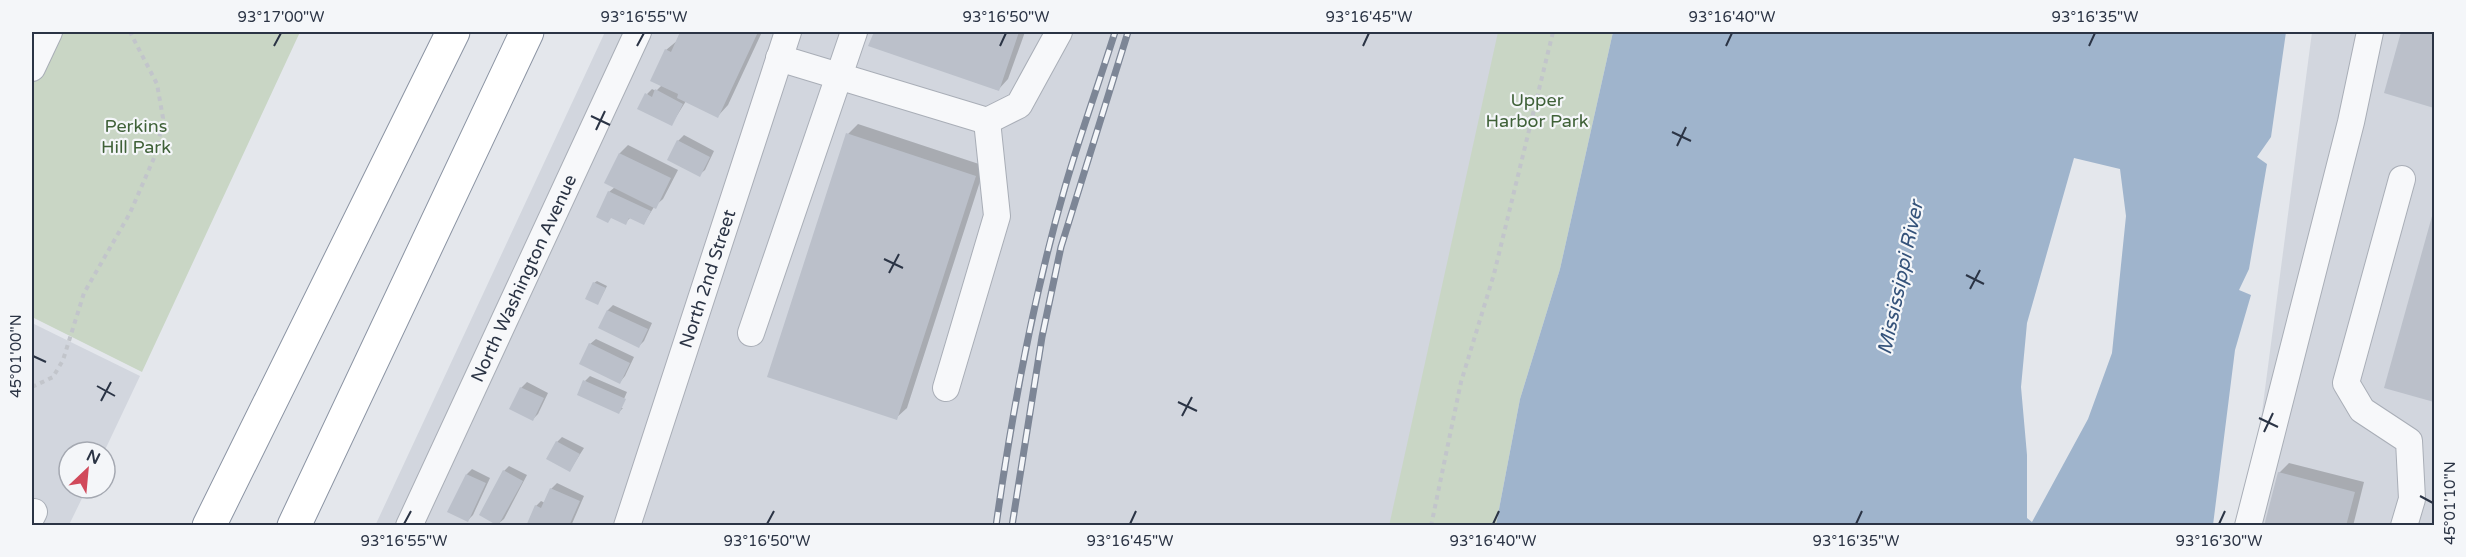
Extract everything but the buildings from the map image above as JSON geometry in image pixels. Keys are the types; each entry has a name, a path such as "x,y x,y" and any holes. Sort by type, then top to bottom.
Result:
{"highway":[{"path":"209,525 453,32"},
{"path":"294,525 527,32"}],"street":[{"path":"32,68 49,32"},
{"name":"North Washington Avenue","path":"409,525 638,32"},
{"name":"North 2nd Street","path":"627,525 788,32"},
{"path":"751,333 854,32"},
{"path":"779,58 987,121 1019,105 1059,32"},
{"path":"2248,525 2351,122 2370,32"},
{"path":"946,388 997,216 987,121"},
{"path":"2402,179 2346,383 2362,410 2409,441 2412,499 2404,525"}],"path":[{"path":"32,387 53,377 63,360 84,293 130,213 158,151 163,118 157,84 130,32"},
{"path":"1431,525 1461,382 1494,273 1553,32"}],"shaded area":[{"path":"605,32 1502,32 1393,525 375,526"},
{"path":"2312,32 2434,32 2434,525 2247,526"},
{"path":"32,323 140,376 110,440 57,440 57,500 81,500 69,525 32,525"}],"green space":[{"name":"Perkins Hill Park","path":"55,32 300,32 142,372 32,317 32,81"},
{"name":"Upper Harbor Park","path":"1498,32 1613,32 1560,269 1520,399 1496,525 1389,526"}],"water":[{"name":"Mississippi River","path":"1613,32 2286,32 2271,137 2257,157 2267,164 2249,269 2239,290 2251,295 2235,350 2213,525 1496,525 1520,399 1560,269","holes":["2074,158 2120,169 2126,216 2112,353 2088,419 2032,522 2027,518 2027,455 2021,387 2027,323"]}],"railway":[{"path":"996,526 1016,398 1043,271 1071,168 1115,32"},
{"path":"1012,526 1042,337 1061,247 1128,32"}]}
